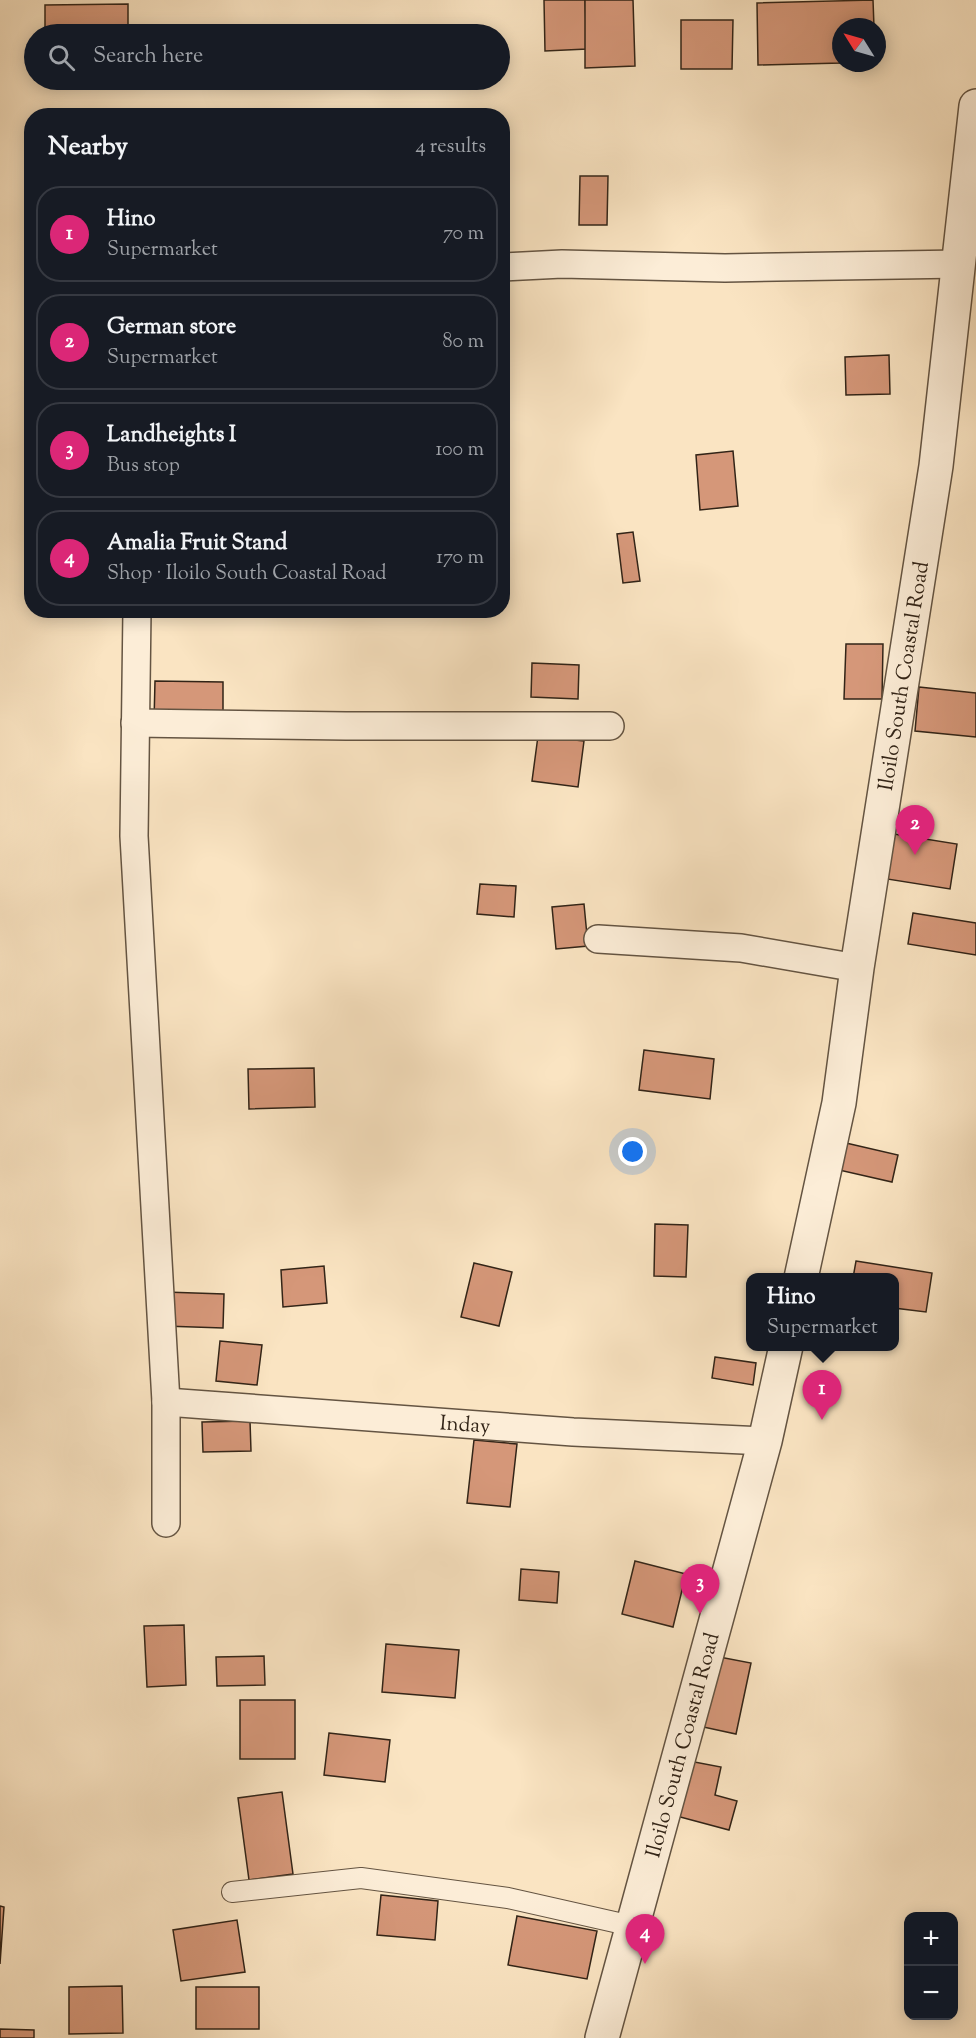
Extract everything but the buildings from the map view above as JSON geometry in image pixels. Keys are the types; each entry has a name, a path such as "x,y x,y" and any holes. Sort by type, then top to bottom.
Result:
{"street":[{"name":"Iloilo South Coastal Road","path":"802,1273 839,1103 857,968 936,466 976,106"},
{"path":"510,267 562,264 725,267 960,264"},
{"path":"136,618 134,836 166,1402 166,1523"},
{"path":"135,723 610,726"},
{"path":"598,939 741,948 857,968"},
{"name":"Iloilo South Coastal Road","path":"602,2038 765,1441 785,1351"},
{"name":"Inday","path":"166,1402 573,1432 765,1441"},
{"path":"232,1892 361,1878 508,1898 632,1926"}],"place":[{"name":"German store","path":"915,855"},
{"name":"Hino","path":"822,1420"},
{"name":"Landheights I","path":"700,1614"},
{"name":"Amalia Fruit Stand","path":"645,1964"}]}
